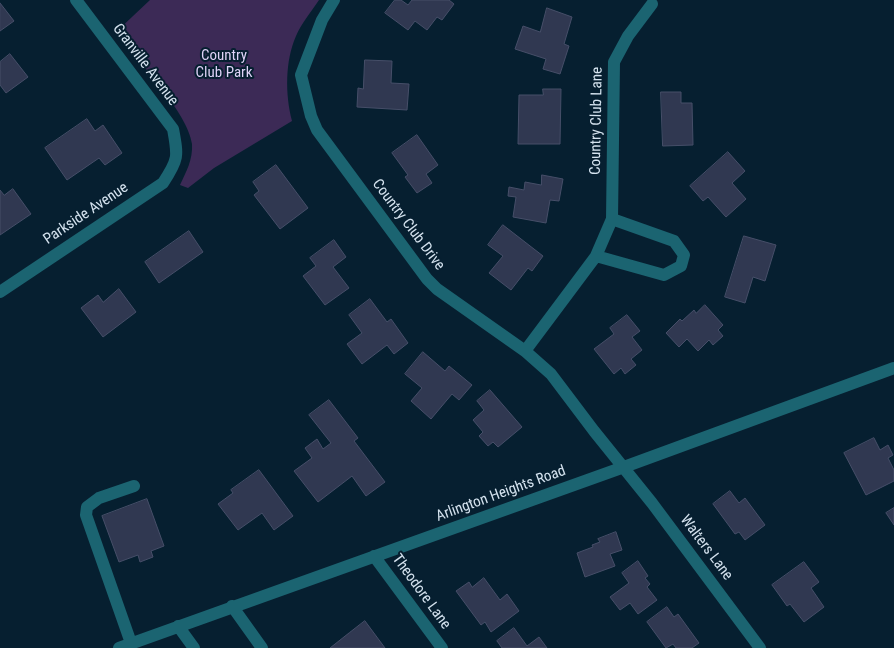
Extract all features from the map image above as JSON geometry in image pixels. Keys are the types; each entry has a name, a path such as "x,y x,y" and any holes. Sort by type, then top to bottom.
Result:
{"street":[{"name":"Granville Avenue","path":"76,0 173,129 177,154"},
{"name":"Country Club Drive","path":"334,0 322,20 301,75 311,116 317,130 427,279 437,289 525,351 551,374 624,468"},
{"name":"Country Club Lane","path":"525,351 596,256 612,220 614,62 628,36 652,4"},
{"name":"Parkside Avenue","path":"0,292 163,183 172,169 177,154"},
{"path":"596,256 664,275 681,266 684,255 674,241 612,220"},
{"name":"Arlington Heights Road","path":"118,648 624,468 894,368"},
{"name":"Walters Lane","path":"624,468 760,648"},
{"path":"131,644 86,515 87,508 92,502 134,486"},
{"name":"Theodore Lane","path":"374,556 442,648"},
{"path":"232,606 262,648"},
{"path":"178,626 194,648"}],"green space":[{"name":"Country Club Park","path":"150,0 319,0 303,22 292,46 288,67 287,89 292,121 214,168 188,188 180,185 189,166 191,155 192,144 189,132 172,102 115,33"}],"building":[{"path":"395,0 401,0 408,5 412,0 449,0 454,4 442,20 437,17 427,30 415,21 408,30 385,13"},
{"path":"0,3 14,21 0,31"},
{"path":"547,8 572,17 564,44 569,46 560,74 543,69 546,59 515,49 523,26 540,32"},
{"path":"10,54 28,77 6,93 0,85 0,62"},
{"path":"365,60 392,61 391,83 409,84 407,110 357,107 358,88 363,89"},
{"path":"543,89 561,89 560,144 518,144 519,95 543,95"},
{"path":"661,92 681,92 681,103 692,103 693,145 663,146"},
{"path":"87,119 95,131 103,125 122,153 105,165 99,158 67,180 45,148"},
{"path":"417,135 438,165 426,174 432,183 417,193 405,177 408,175 392,153"},
{"path":"728,152 745,171 732,183 746,199 726,217 708,197 703,201 690,186"},
{"path":"276,165 308,208 280,229 254,195 259,191 253,182"},
{"path":"542,175 563,179 559,201 550,200 546,223 513,217 516,197 508,196 509,187 524,190 525,182 541,185"},
{"path":"13,189 31,214 0,235 0,190 4,195"},
{"path":"503,225 543,256 532,271 528,268 511,290 489,273 503,256 488,245"},
{"path":"189,231 203,252 159,283 145,262"},
{"path":"744,236 776,245 765,281 753,277 745,303 725,297"},
{"path":"334,240 346,257 333,267 349,288 325,305 303,276 316,266 310,258"},
{"path":"119,289 136,312 103,337 81,308 98,295 103,302"},
{"path":"370,299 387,322 391,319 408,343 394,354 387,345 362,364 347,344 362,333 349,315"},
{"path":"705,305 723,325 718,330 723,336 713,345 709,340 698,351 687,339 679,347 666,333 680,319 682,321 694,310 696,313"},
{"path":"627,315 640,331 632,337 642,350 631,359 636,365 625,374 621,368 614,374 594,349 614,334 610,328"},
{"path":"423,352 445,371 449,366 472,385 459,400 452,394 431,419 411,401 422,388 405,374"},
{"path":"490,390 522,427 498,447 493,442 488,446 479,436 483,432 473,420 484,410 477,401"},
{"path":"329,400 358,438 354,441 385,482 366,496 352,476 318,502 294,471 312,458 305,448 317,439 323,449 331,443 309,415"},
{"path":"874,438 880,450 888,445 893,455 888,458 894,470 894,481 866,495 844,453"},
{"path":"259,470 293,516 274,530 262,513 238,530 218,504 233,493 231,490"},
{"path":"730,491 739,503 745,498 765,525 745,540 739,532 735,534 713,504"},
{"path":"147,499 164,546 151,551 153,557 140,562 138,555 119,562 102,516"},
{"path":"894,508 894,525 886,513"},
{"path":"616,532 622,550 610,554 615,566 585,577 577,553 593,547 592,545 600,542 598,539"},
{"path":"638,561 648,576 645,578 650,584 647,587 657,600 638,614 630,603 620,610 610,597 629,583 622,573"},
{"path":"804,562 819,582 811,588 824,607 804,622 790,604 787,606 772,585"},
{"path":"484,578 500,600 507,594 519,611 491,632 485,622 481,625 456,591 469,582 472,587"},
{"path":"667,607 674,617 678,614 699,643 692,648 676,648 673,644 666,648 647,622"},
{"path":"365,621 385,648 330,648 349,633"},
{"path":"514,628 527,646 539,637 547,648 502,648 497,641"}]}
